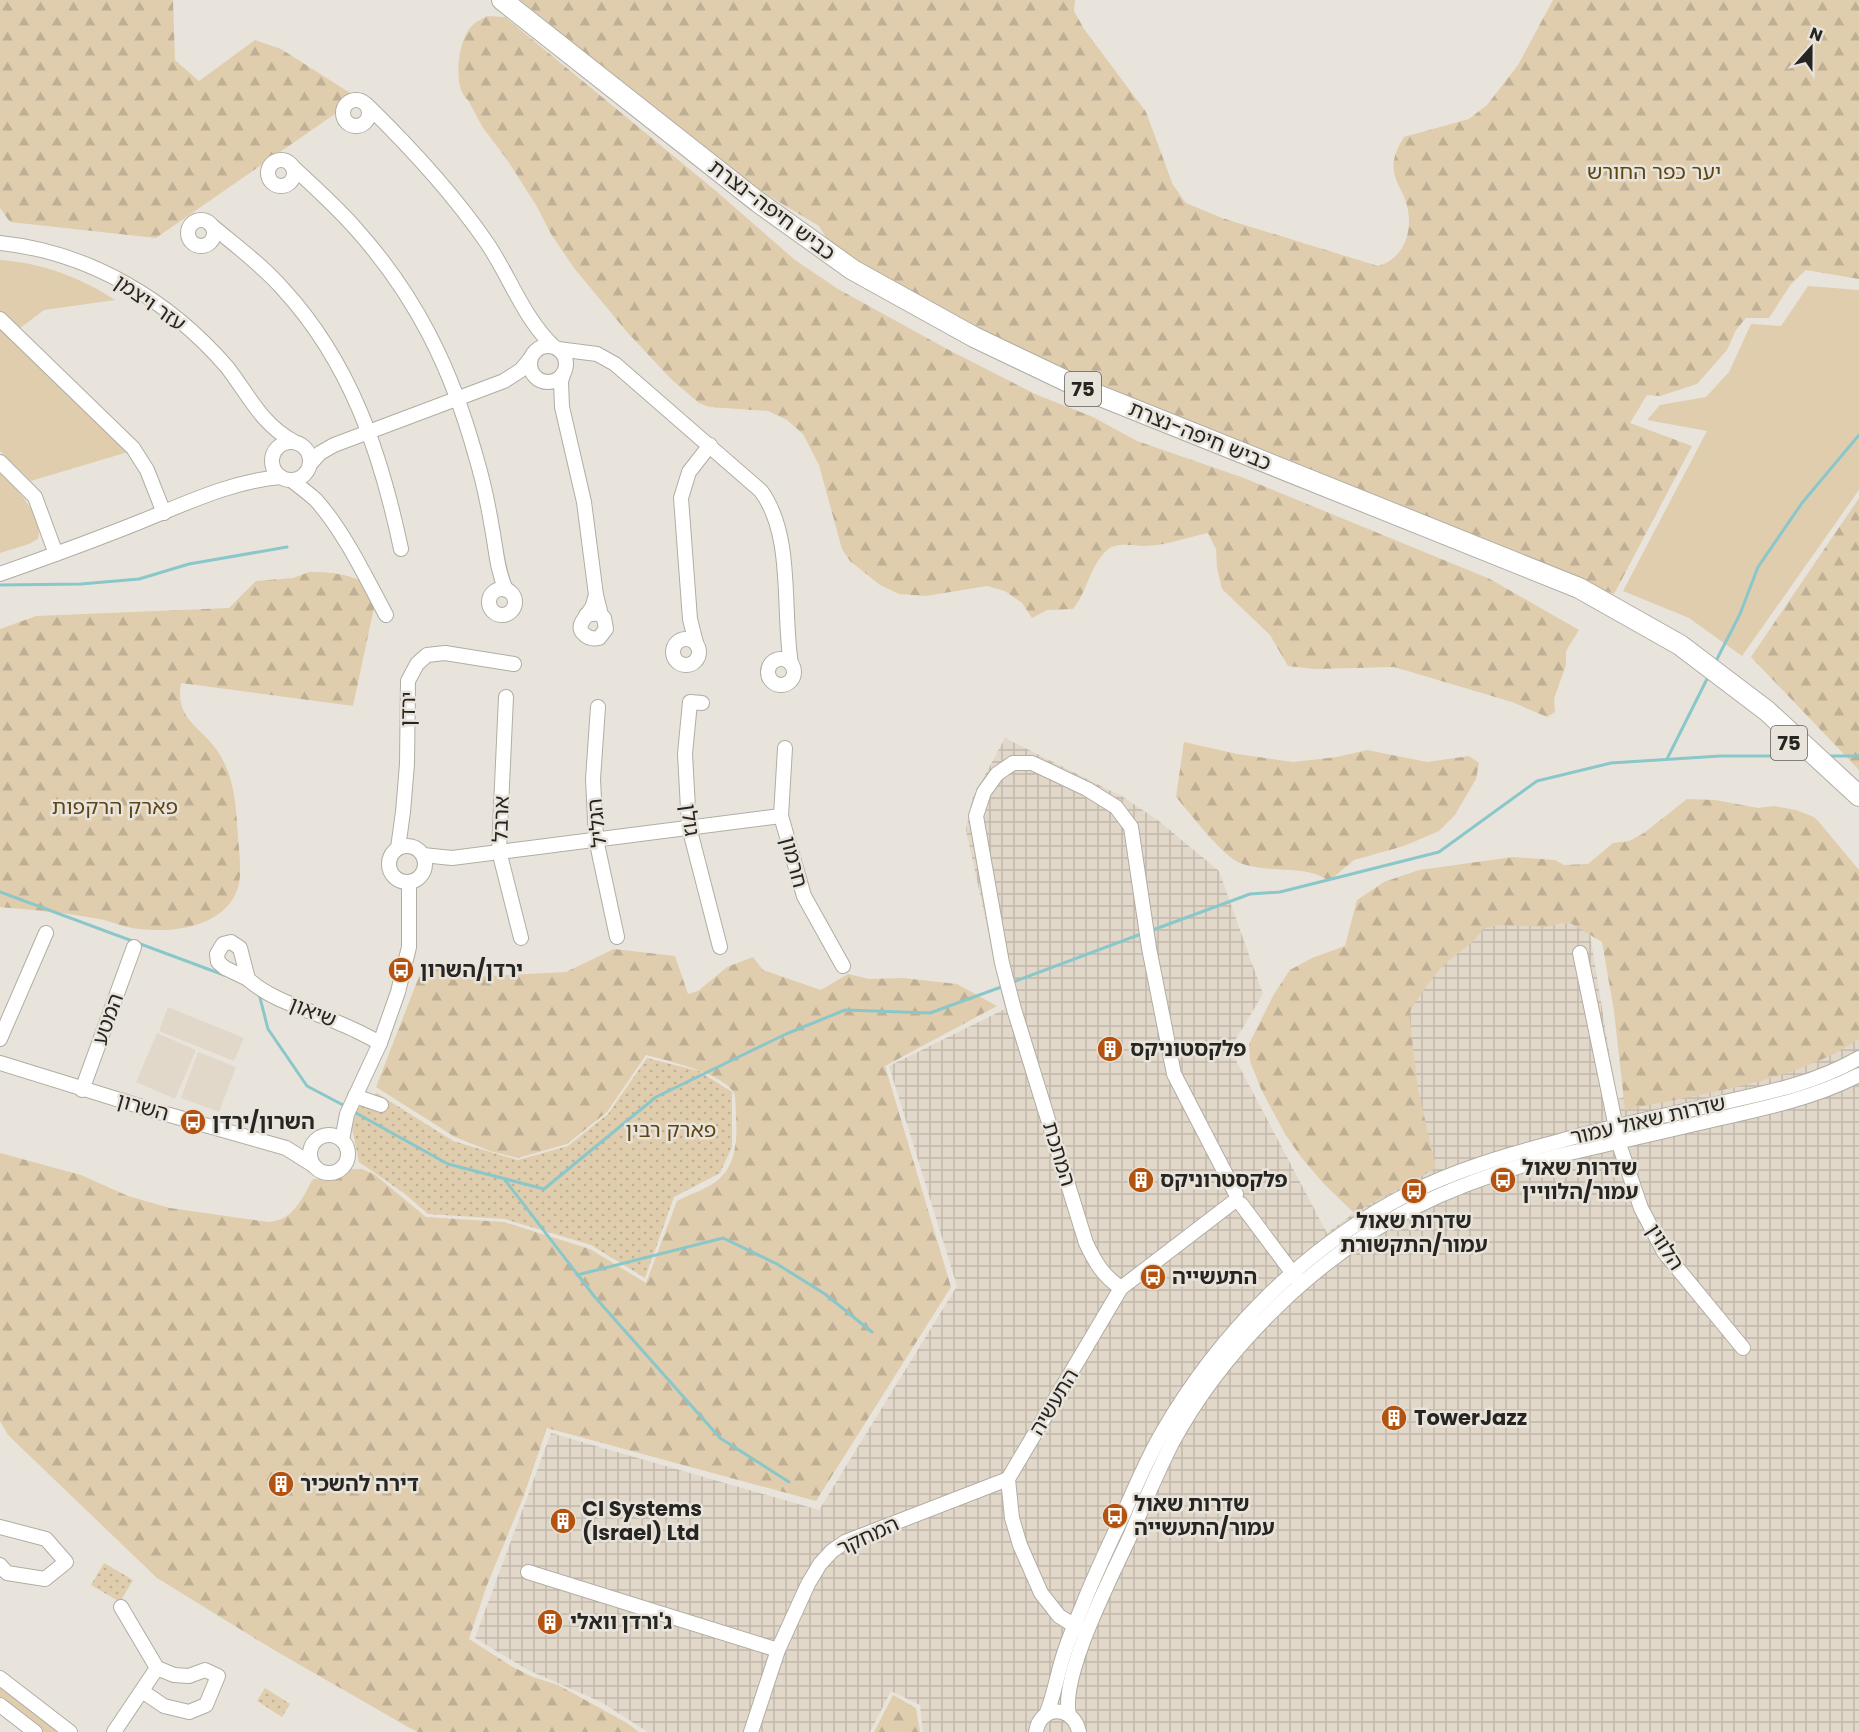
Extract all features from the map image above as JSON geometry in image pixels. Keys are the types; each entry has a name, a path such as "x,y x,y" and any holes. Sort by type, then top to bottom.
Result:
{"highway":[{"name":"כביש חיפה-נצרת","path":"502,0 758,202 843,263 974,338 1083,389 1579,588 1680,645 1767,711 1859,796"},
{"name":"כביש חיפה-נצרת","path":"1720,675 1859,809"}],"street":[{"path":"391,129 377,122 359,126 349,124 344,118 346,105 353,101 360,101 367,105 391,129 427,166 460,204 498,260 537,332 565,355 565,372 561,382 563,409 586,518 596,595 601,615 606,621 603,635 592,639 583,634 580,627 596,595"},
{"path":"365,123 370,112 367,105"},
{"path":"317,189 299,181 283,186 273,184 268,171 277,161 285,161 317,189 356,229 399,283 437,347 459,398 486,497 498,567 506,590"},
{"path":"290,183 294,172 291,165"},
{"path":"211,225 214,232 212,240 206,245 199,246 190,242 189,228 197,221 205,221 211,225 269,274 312,323 350,386 370,432 388,490 401,549"},
{"path":"212,240 229,240"},
{"name":"עזר ויצמן","path":"0,243 23,246 82,262 135,288 162,307 206,345 226,367 263,419"},
{"path":"525,310 535,343 531,371 552,389 563,409"},
{"path":"0,319 133,448 147,470 164,513"},
{"path":"0,574 236,484 299,478 320,453 504,381 521,370 544,346 588,352 615,364 761,491 769,501 776,517 782,545 787,636 794,671 793,679 787,684 777,684 771,680 768,673 769,666 783,652 787,636"},
{"path":"504,381 556,381 577,359 584,356 601,356"},
{"path":"263,419 273,429 308,452 309,487 315,500 354,556 386,615"},
{"path":"263,419 271,443 273,468 315,500"},
{"path":"251,481 259,476 280,444 334,446"},
{"path":"690,619 672,653 681,664 691,663 697,658 699,651 690,619 681,498 689,472 710,445"},
{"path":"0,462 34,496 56,554"},
{"path":"492,594 498,590 506,590 513,594 514,609 504,615 497,615 489,604 492,594 496,586 498,567"},
{"path":"586,615 594,613 601,615"},
{"path":"680,640 690,639 696,644"},
{"name":"ירדן","path":"398,848 406,764 408,681 417,664 427,655 445,653 514,664"},
{"path":"777,659 785,659 792,664"},
{"name":"ארבל","path":"506,697 499,851 521,938"},
{"name":"גולן","path":"702,704 690,702 685,754 689,827 720,947"},
{"name":"הגליל","path":"597,707 593,779 596,839 617,937"},
{"name":"חרמון","path":"785,748 781,816 804,897 843,966"},
{"name":"המתכת","path":"1120,1288 1109,1280 1097,1266 1086,1243 1002,963 976,816 984,792 997,774 1013,763 1032,763 1087,789 1116,807 1131,827 1149,948 1174,1074 1237,1200 1302,1285"},
{"path":"452,858 409,882 397,879 388,867 392,853 406,845 419,852 452,858 781,816"},
{"path":"402,821 425,865 423,873"},
{"path":"342,1140 347,1114 380,1043 398,992 409,947 409,882"},
{"path":"0,1039 46,933"},
{"name":"המטע","path":"82,1090 134,948"},
{"name":"הלווין","path":"1580,953 1618,1142 1641,1208 1664,1252 1743,1348"},
{"name":"שיאון","path":"248,979 257,987 281,999 342,1024 380,1043"},
{"name":"שדרות שאול עמור","path":"1036,1732 1038,1722 1046,1715 1074,1626 1160,1435 1197,1378 1222,1346 1267,1296 1292,1274 1335,1239 1406,1195 1484,1162 1575,1136 1773,1091 1831,1072 1859,1058"},
{"name":"השרון","path":"0,1063 82,1090 286,1148 313,1166"},
{"name":"שדרות שאול עמור","path":"1069,1715 1067,1705 1073,1674 1088,1632 1173,1442 1233,1355 1278,1306 1302,1285 1344,1251 1380,1227 1445,1193 1489,1176 1579,1150 1777,1106 1829,1089 1859,1075"},
{"path":"355,1096 381,1105"},
{"path":"327,1135 347,1114"},
{"path":"327,1135 342,1140 348,1153 341,1169 329,1174 313,1166 309,1154 313,1143 321,1136 327,1135"},
{"name":"השרון","path":"286,1148 313,1143"},
{"name":"התעשיה","path":"1008,1479 1120,1288 1237,1200"},
{"path":"1008,1479 1012,1518 1017,1536 1041,1593 1059,1616 1088,1632"},
{"name":"המחקר","path":"751,1732 778,1650 808,1584 820,1564 832,1551 845,1542 1008,1479"},
{"path":"0,1527 45,1539 66,1562 45,1579 7,1573 0,1565"},
{"path":"528,1572 778,1650"},
{"path":"121,1607 157,1668 174,1675 189,1676 206,1670 218,1676 206,1705 189,1712 164,1706 142,1691"},
{"path":"114,1732 157,1668"},
{"path":"0,1678 70,1732"},
{"path":"0,1705 35,1732"},
{"path":"1046,1715 1056,1711 1069,1715 1079,1732"}],"shaded area":[{"path":"1005,738 1123,797 1159,821 1219,871 1263,994 1230,1049 1327,1233 1420,1164 1396,1007 1455,938 1516,903 1586,910 1617,1099 1751,1059 1859,1020 1859,1732 923,1732 920,1705 891,1691 870,1732 648,1732 601,1702 528,1670 475,1638 551,1433 819,1510 957,1286 889,1066 1005,1009 966,830 972,799"},
{"path":"168,1007 244,1038 234,1061 159,1031"},
{"path":"157,1033 196,1050 175,1099 136,1082"},
{"path":"198,1052 236,1067 219,1112 181,1098"}],"green space":[{"path":"0,0 173,0 175,60 199,81 255,40 281,49 358,98 156,238 10,222 0,208"},
{"name":"יער כפר החורש","path":"520,0 1075,0 1074,11 1084,29 1146,112 1173,185 1186,203 1222,218 1378,266 1395,256 1401,249 1408,232 1409,222 1405,198 1395,176 1394,167 1399,145 1404,137 1469,119 1487,105 1518,65 1553,0 1859,0 1859,279 1806,270 1791,284 1769,318 1746,318 1736,330 1727,350 1697,384 1660,396 1647,395 1630,423 1692,446 1614,594 1109,391 963,326 831,246 819,226 729,172"},
{"path":"487,16 505,17 716,191 795,260 838,289 1035,394 1093,417 1137,441 1244,478 1490,579 1579,630 1566,651 1566,665 1554,699 1555,712 1547,717 1512,702 1394,667 1315,669 1288,666 1270,635 1222,589 1217,568 1216,549 1208,533 1160,545 1114,546 1105,552 1095,566 1073,609 1047,610 1032,618 1022,603 1005,591 987,586 926,596 899,594 880,585 850,561 842,549 819,465 803,434 787,420 768,411 709,407 699,403 672,380 627,332 574,268 506,158 483,128 460,86 458,75 460,53 466,33 473,25"},
{"path":"0,260 31,264 60,272 88,284 115,300 44,310 11,335 128,452 31,481 0,451"},
{"path":"1808,286 1859,290 1859,490 1742,656 1689,618 1623,591 1707,431 1647,420 1660,405 1706,397 1729,372 1751,324 1781,326"},
{"path":"0,473 27,503 37,521 39,530 38,539 0,553"},
{"path":"1859,498 1859,770 1751,657"},
{"name":"פארק הרקפות","path":"309,572 345,575 378,589 353,706 181,683 180,696 186,715 220,755 233,788 240,871 238,888 229,904 219,914 208,920 167,930 135,928 88,917 0,907 0,629 36,616 229,608 256,581 293,578"},
{"path":"1184,742 1237,754 1293,762 1337,757 1367,750 1427,762 1469,756 1479,763 1476,779 1455,815 1439,831 1404,846 1354,860 1329,881 1310,873 1262,868 1240,863 1224,852 1176,797"},
{"path":"1687,799 1715,800 1758,808 1774,806 1796,810 1814,817 1859,870 1859,1039 1833,1054 1776,1076 1715,1092 1625,1110 1614,1011 1602,942 1572,924 1563,923 1547,927 1499,925 1483,929 1470,944 1441,968 1409,1013 1418,1089 1436,1168 1354,1213 1323,1183 1285,1134 1261,1089 1250,1061 1249,1044 1274,994 1290,970 1312,958 1345,946 1357,900 1384,882 1419,870 1513,857 1555,860 1564,865 1588,864 1613,843 1629,841 1644,833"},
{"path":"614,949 675,956 688,994 698,991 727,967 753,957 763,970 821,990 848,974 869,979 903,978 957,984 997,1006 885,1066 951,1287 816,1501 547,1428 523,1498 487,1585 469,1639 511,1666 533,1677 558,1685 639,1732 418,1732 274,1650 157,1578 8,1435 0,1421 0,1153 81,1175 128,1196 170,1208 269,1222 291,1213 313,1179 337,1178 349,1169 362,1169 374,1174 426,1217 504,1222 590,1249 646,1283 677,1201 715,1183 726,1171 731,1161 736,1128 735,1095 730,1087 696,1069 646,1055 607,1112 567,1144 518,1158 490,1151 455,1137 376,1087 425,961 466,977 566,972"},
{"name":"פארק רבין","path":"647,1058 699,1071 732,1092 732,1147 720,1173 674,1197 645,1278 591,1245 505,1219 428,1214 405,1194 359,1162 352,1128 357,1109 377,1093 453,1141 518,1160 568,1146 608,1114"},
{"path":"104,1563 133,1580 120,1602 91,1585"},
{"path":"0,1681 65,1732 37,1732 0,1703"},
{"path":"265,1688 290,1704 282,1717 257,1701"},
{"path":"893,1695 916,1708 920,1732 874,1732"}],"waterway":[{"path":"1716,661 1740,614 1758,567 1802,503 1859,435"},
{"path":"0,585 81,584 139,579 189,564 287,547"},
{"path":"1667,759 1708,677"},
{"path":"1150,931 1250,894 1280,892 1439,852 1537,781 1611,763 1720,756 1803,756"},
{"path":"1828,756 1859,756"},
{"path":"0,892 224,975"},
{"path":"1013,982 1141,934"},
{"path":"356,1113 448,1164 544,1189 656,1097 786,1034 845,1010 930,1013 1004,986"},
{"path":"259,994 268,1029 307,1086 343,1105"},
{"path":"505,1180 594,1296 720,1438 789,1482"},
{"path":"577,1275 723,1238 777,1264 825,1294 872,1332"}],"place":[{"name":"ירדן/השרון","path":"401,970"},
{"name":"פלקסטוניקס","path":"1110,1049"},
{"name":"השרון/ירדן","path":"193,1122"},
{"name":"פלקסטרוניקס","path":"1141,1180"},
{"name":"שדרות שאול עמור/הלוויין","path":"1503,1180"},
{"name":"שדרות שאול עמור/התקשורת","path":"1414,1191"},
{"name":"התעשייה","path":"1153,1277"},
{"name":"TowerJazz","path":"1394,1418"},
{"name":"דירה להשכיר","path":"281,1484"},
{"name":"שדרות שאול עמור/התעשייה","path":"1115,1516"},
{"name":"CI Systems (Israel) Ltd","path":"563,1521"},
{"name":"ג'ורדן וואלי","path":"550,1622"}]}
